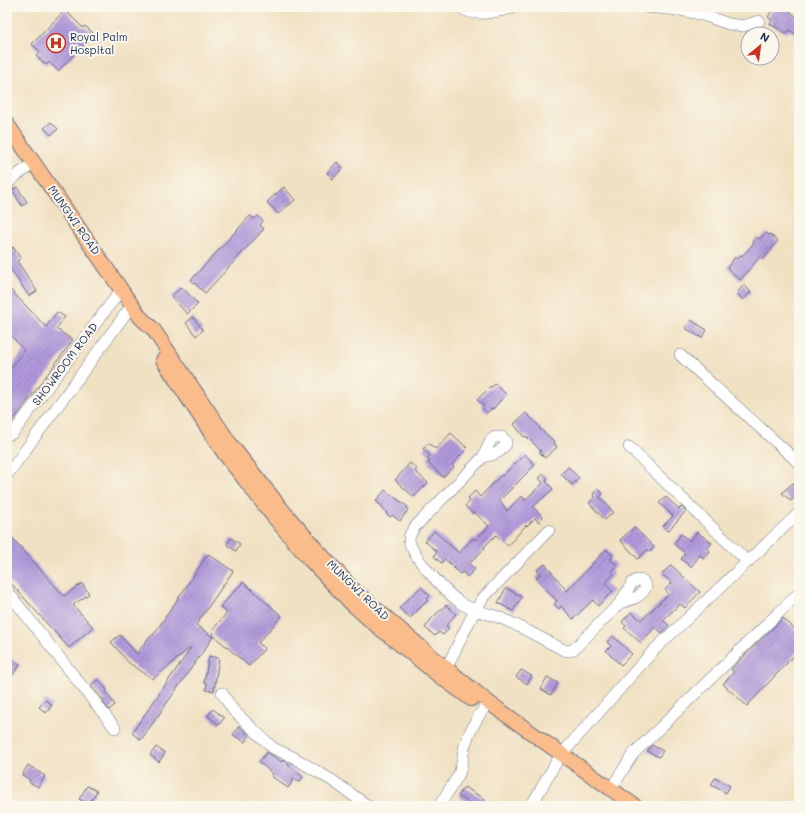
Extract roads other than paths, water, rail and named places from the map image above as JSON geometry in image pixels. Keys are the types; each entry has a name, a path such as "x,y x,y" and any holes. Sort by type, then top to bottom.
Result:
{"main road":[{"name":"MUNGWI ROAD","path":"7,124 140,317 153,329 231,445 284,512 354,590 488,702 621,806"},
{"name":"MUNGWI ROAD","path":"140,317 146,335 224,453 308,558 351,604 438,675 484,708 635,806"}],"street":[{"path":"460,7 468,12 492,13 516,7"},
{"path":"645,7 680,10 700,14 729,24 743,26 759,20"},
{"path":"7,185 13,178 34,163"},
{"name":"SHOWROOM ROAD","path":"7,435 13,433 121,290"},
{"path":"7,475 132,305"},
{"path":"680,355 799,464"},
{"path":"629,447 748,562"},
{"path":"483,457 414,528 409,536 412,549 426,569 458,601 504,620 564,650 570,651 574,649 620,603"},
{"path":"531,806 560,757 654,650 799,513"},
{"path":"446,667 483,598 549,530"},
{"path":"7,591 115,728"},
{"path":"611,789 633,754 799,593"},
{"path":"222,693 232,710 273,748 293,757 368,806"},
{"path":"439,806 461,771 465,745 471,728 484,708"}],"place":[{"name":"Royal Palm Hospital","path":"56,43"}]}
